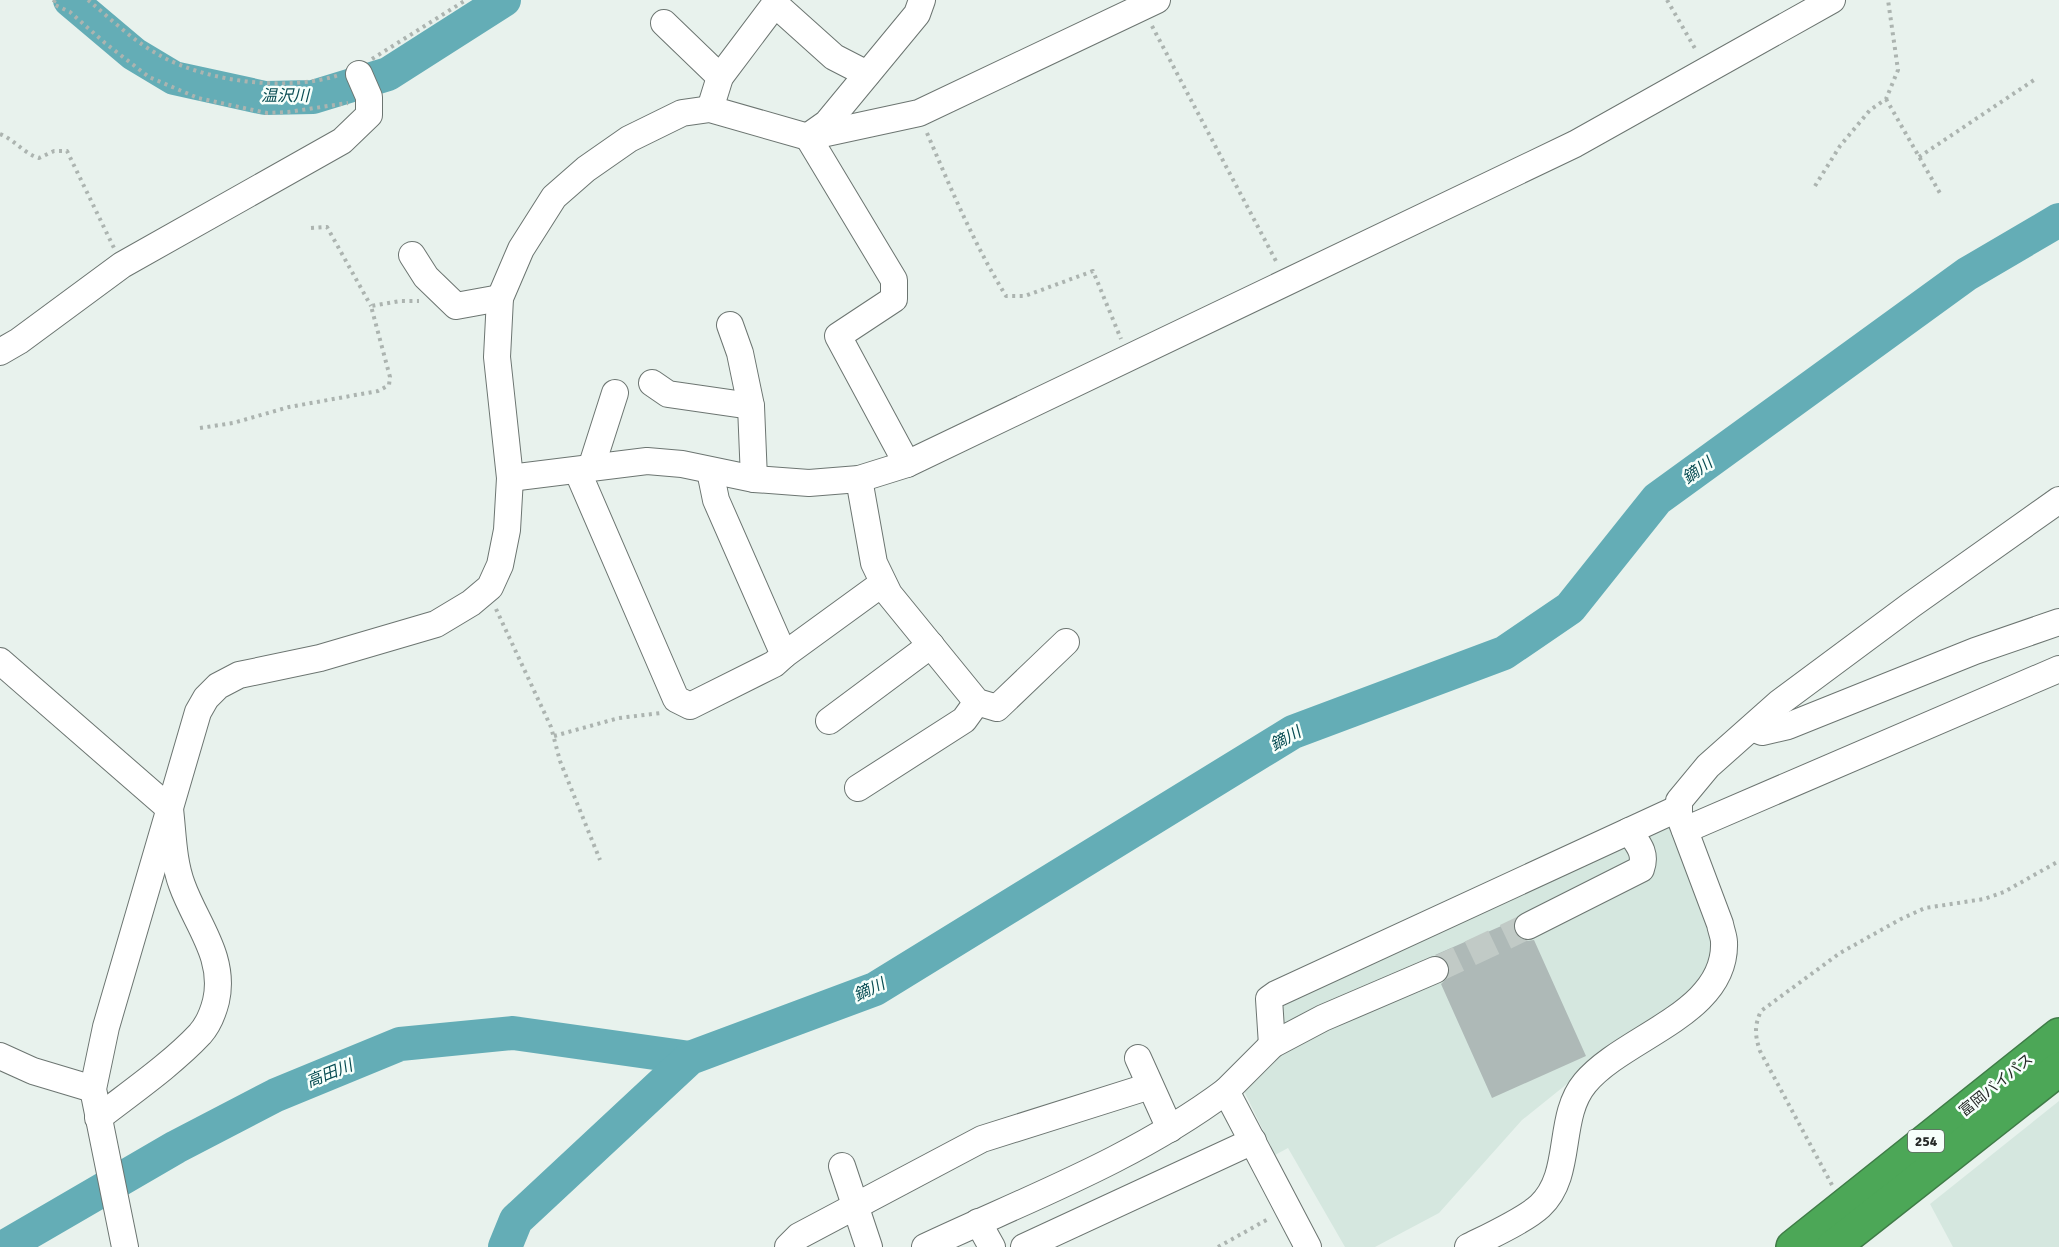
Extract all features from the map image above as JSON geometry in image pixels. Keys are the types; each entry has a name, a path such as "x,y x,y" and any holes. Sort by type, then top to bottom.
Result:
{"highway":[{"name":"富岡バイパス","path":"1793,1247 2059,1035"},
{"name":"富岡バイパス","path":"1833,1247 2059,1069"}],"street":[{"path":"808,137 827,123 916,14 922,0"},
{"path":"510,478 647,461 681,464 753,479 809,483 859,479 906,464 1575,144 1832,0"},
{"path":"125,1247 93,1089 106,1027 198,712 206,698 218,686 239,675 320,658 436,624 471,603 490,587 500,565 507,530 510,478 497,357 500,298 521,249 554,197 586,169 629,139 682,112 710,109 808,137 919,113 1146,2"},
{"path":"710,109 720,77 775,4 834,57 867,74"},
{"path":"664,23 720,77"},
{"path":"0,352 19,341 122,265 342,141 369,115 362,80"},
{"path":"808,137 894,280 894,299 838,336 906,464"},
{"path":"412,255 426,277 456,306 500,298"},
{"path":"730,325 740,353 751,406 753,479"},
{"path":"652,383 668,394 751,406"},
{"path":"615,393 584,469 676,699 690,706 774,664 884,583"},
{"path":"710,471 716,501 784,655"},
{"path":"859,479 874,562 889,594 977,702 998,708 1066,642"},
{"path":"1468,1247 1533,1212 1548,1197 1559,1174 1570,1113 1584,1084 1617,1055 1688,1008 1706,993 1716,980 1724,942 1720,924 1682,819 1679,801 1707,766 1779,704 1911,605 2059,500"},
{"path":"1752,728 1762,732 1788,726 1975,651 2059,622"},
{"path":"829,721 931,645"},
{"path":"0,661 170,809 177,870 206,932 215,960 219,987 213,1013 201,1033 99,1123"},
{"path":"1272,1045 1269,999 1276,994 1629,831 1682,819 2059,669"},
{"path":"858,788 963,720 977,702"},
{"path":"1528,926 1641,869 1644,860 1643,852 1629,831"},
{"path":"925,1247 1129,1154 1226,1091 1272,1045 1323,1018 1435,970"},
{"path":"0,1056 33,1071 93,1089"},
{"path":"1138,1058 1170,1129"},
{"path":"788,1247 799,1236 982,1139 1150,1086"},
{"path":"1226,1091 1308,1247"},
{"path":"1024,1247 1252,1142"},
{"path":"842,1166 869,1247"},
{"path":"978,1222 993,1247"}],"path":[{"path":"88,0 159,55 177,64 242,81 298,84 336,76 362,80"},
{"path":"54,2 70,12 105,43 149,76 198,98 267,113 350,102 362,80 466,0"},
{"path":"1668,0 1707,70"},
{"path":"1815,186 1840,146 1870,110 1886,99 1898,70 1888,0"},
{"path":"1146,2 1287,282"},
{"path":"1919,157 2037,78"},
{"path":"1886,99 1941,195"},
{"path":"919,113 959,209 983,258 1006,296 1025,296 1093,271 1129,358"},
{"path":"0,134 8,137 27,154 39,158 54,151 67,151 122,265"},
{"path":"200,429 233,423 289,407 378,391 389,385 390,376 371,306 327,227 311,228"},
{"path":"371,306 400,301 426,302 446,309 456,306"},
{"path":"487,590 551,727 560,761 600,860"},
{"path":"554,736 619,718 668,712 690,706"},
{"path":"1847,1205 1828,1180 1760,1051 1755,1036 1756,1021 1761,1011 1840,953 1901,919 1925,908 1984,899 2004,892 2059,861"},
{"path":"1218,1247 1287,1209"}],"shaded area":[{"path":"1672,819 1714,933 1715,951 1698,989 1593,1063 1522,1120 1439,1213 1375,1247 1345,1247 1288,1148 1275,1155 1244,1091 1276,1060 1282,1033 1281,1002"},
{"path":"2059,1101 2059,1247 1953,1247 1930,1204"}],"building":[{"path":"1515,920 1514,932 1519,938 1527,941 1534,940 1586,1056 1492,1098 1441,984 1450,972 1449,965 1443,958 1435,955"}],"waterway":[{"name":"温沢川","path":"70,0 134,54 174,78 265,98 313,97 388,74 504,0"},
{"name":"鏑川","path":"505,1247 516,1220 690,1058 875,989 1293,732 1504,653 1570,608 1657,499 1967,274 2059,220"},
{"name":"高田川","path":"4,1247 176,1147 276,1095 400,1044 513,1033 690,1058"}],"tunnel":[{"path":"1435,970 1528,926"}]}
